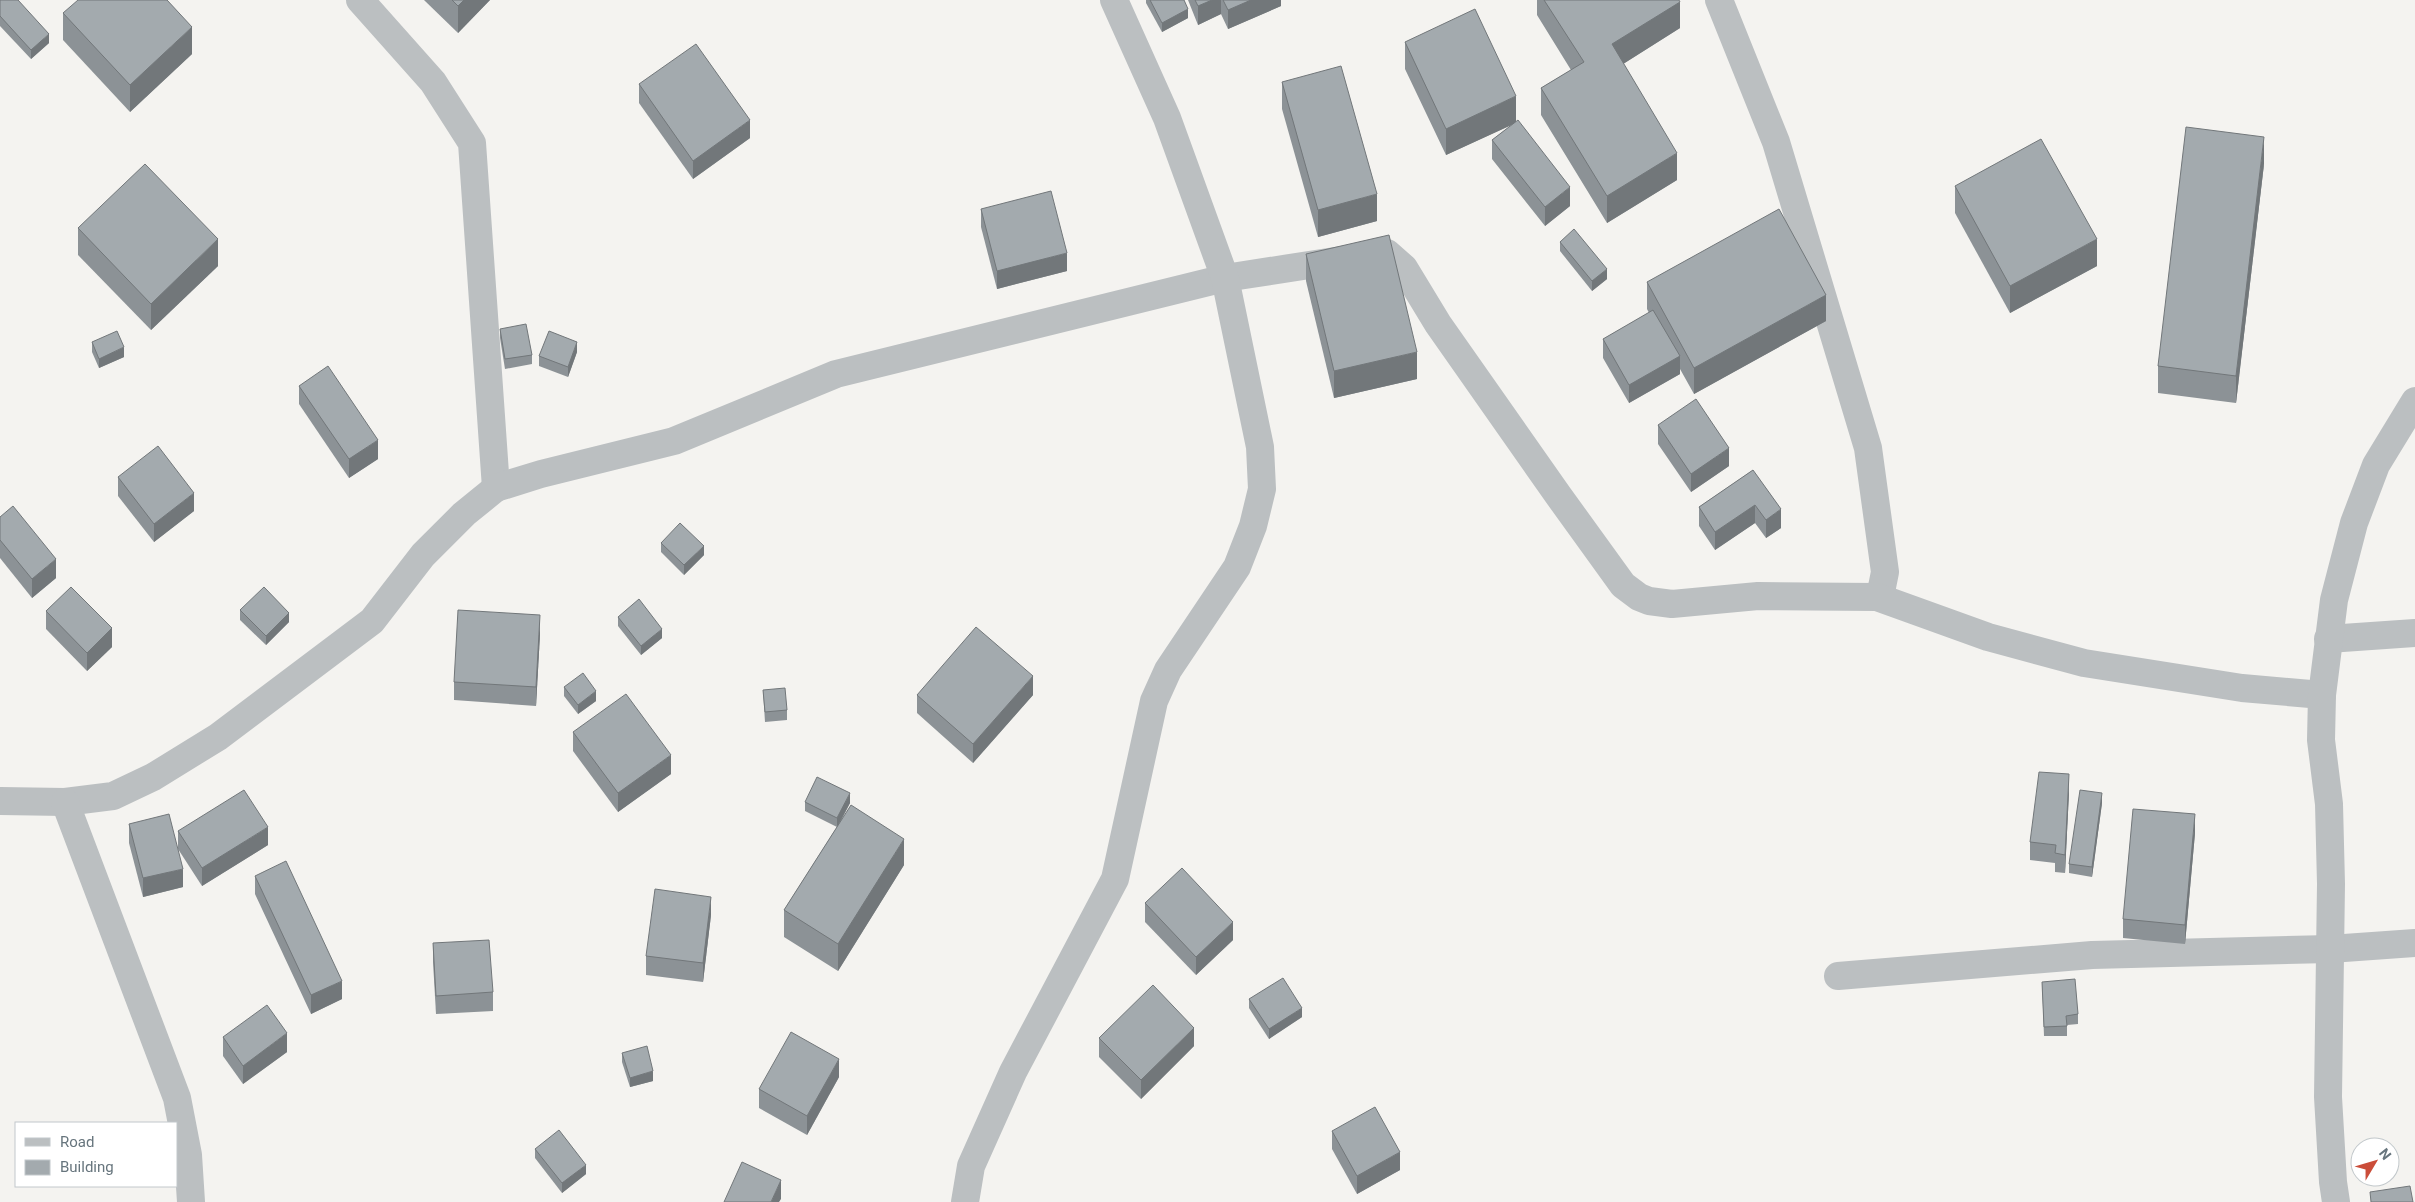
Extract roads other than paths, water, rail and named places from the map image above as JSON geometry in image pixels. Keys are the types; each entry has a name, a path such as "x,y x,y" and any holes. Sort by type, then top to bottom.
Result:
{"street":[{"path":"360,0 433,82 472,143 496,488"},
{"path":"965,1202 971,1166 1013,1072 1116,879 1154,701 1168,670 1237,567 1253,526 1262,489 1260,447 1225,278 1167,118 1114,0"},
{"path":"1719,0 1776,142 1868,448 1885,572 1882,587 1877,597"},
{"path":"0,801 65,802 113,796 153,777 218,737 372,621 423,555 464,514 496,488 541,474 674,442 836,374 1225,278 1387,253 1404,268 1438,324 1623,584 1639,597 1649,601 1672,604 1758,596 1877,597 1988,637 2084,662 2242,688 2322,695"},
{"path":"2336,1202 2328,1097 2329,824 2321,740 2322,695 2334,600 2354,523 2376,465 2415,401"},
{"path":"2328,639 2415,632"},
{"path":"65,802 177,1098 188,1155 191,1202"},
{"path":"1838,976 2092,955 2330,949 2415,943"}]}
